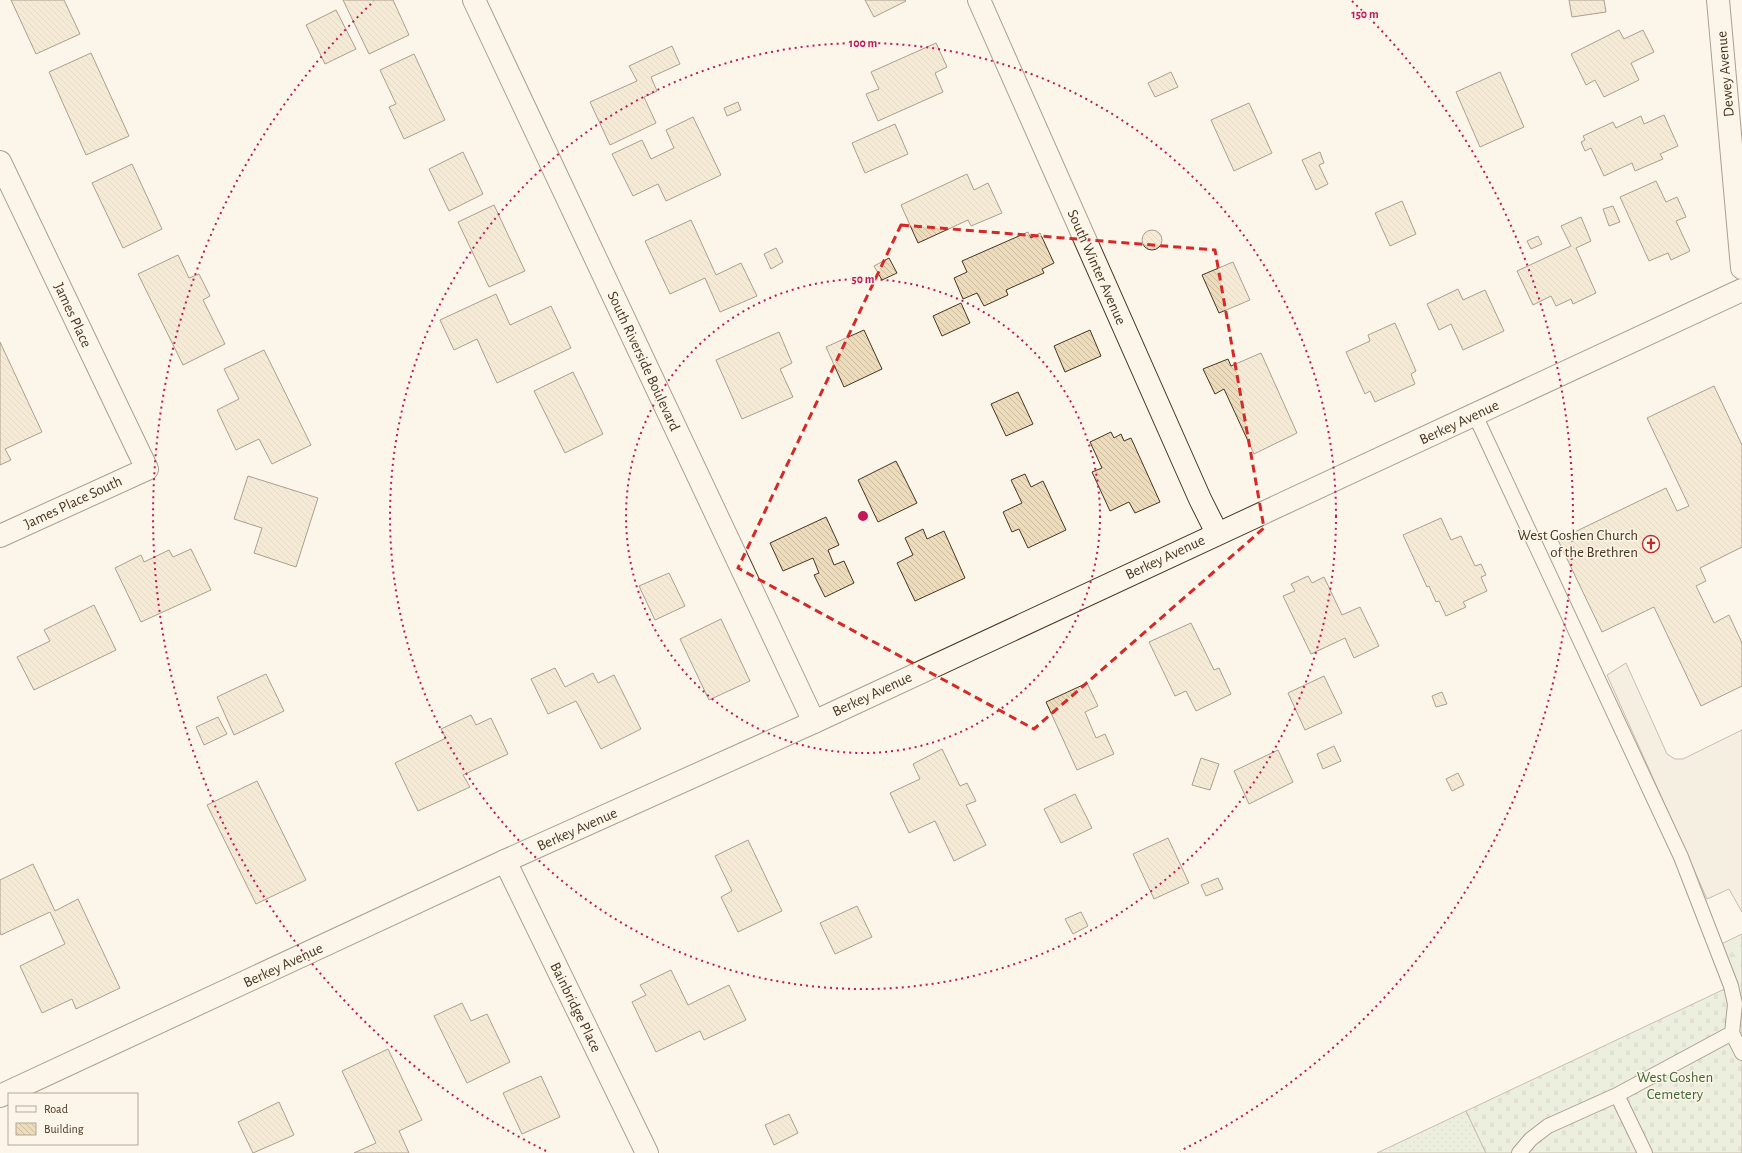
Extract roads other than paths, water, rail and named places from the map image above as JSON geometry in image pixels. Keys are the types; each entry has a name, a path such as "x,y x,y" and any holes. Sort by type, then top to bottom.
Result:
{"street":[{"name":"South Riverside Boulevard","path":"474,0 814,722"},
{"name":"South Winter Avenue","path":"979,0 1200,499 1217,533"},
{"name":"Dewey Avenue","path":"1718,0 1742,268"},
{"name":"James Place","path":"0,162 147,469"},
{"name":"Berkey Avenue","path":"0,1096 505,861 814,722 1217,533 1476,415 1742,290"},
{"name":"James Place South","path":"0,536 147,469"},
{"name":"Bainbridge Place","path":"505,861 647,1153"}],"lane":[{"path":"1476,415 1681,857 1731,986 1734,1004 1732,1033 1742,1053"},
{"path":"1520,1153 1531,1139 1548,1126 1617,1095 1732,1033"},
{"path":"1617,1095 1645,1153"}],"place":[{"name":"West Goshen Church of the Brethren","path":"1651,544"}],"park label":[{"name":"West Goshen Cemetery","path":"1675,1086"}]}
